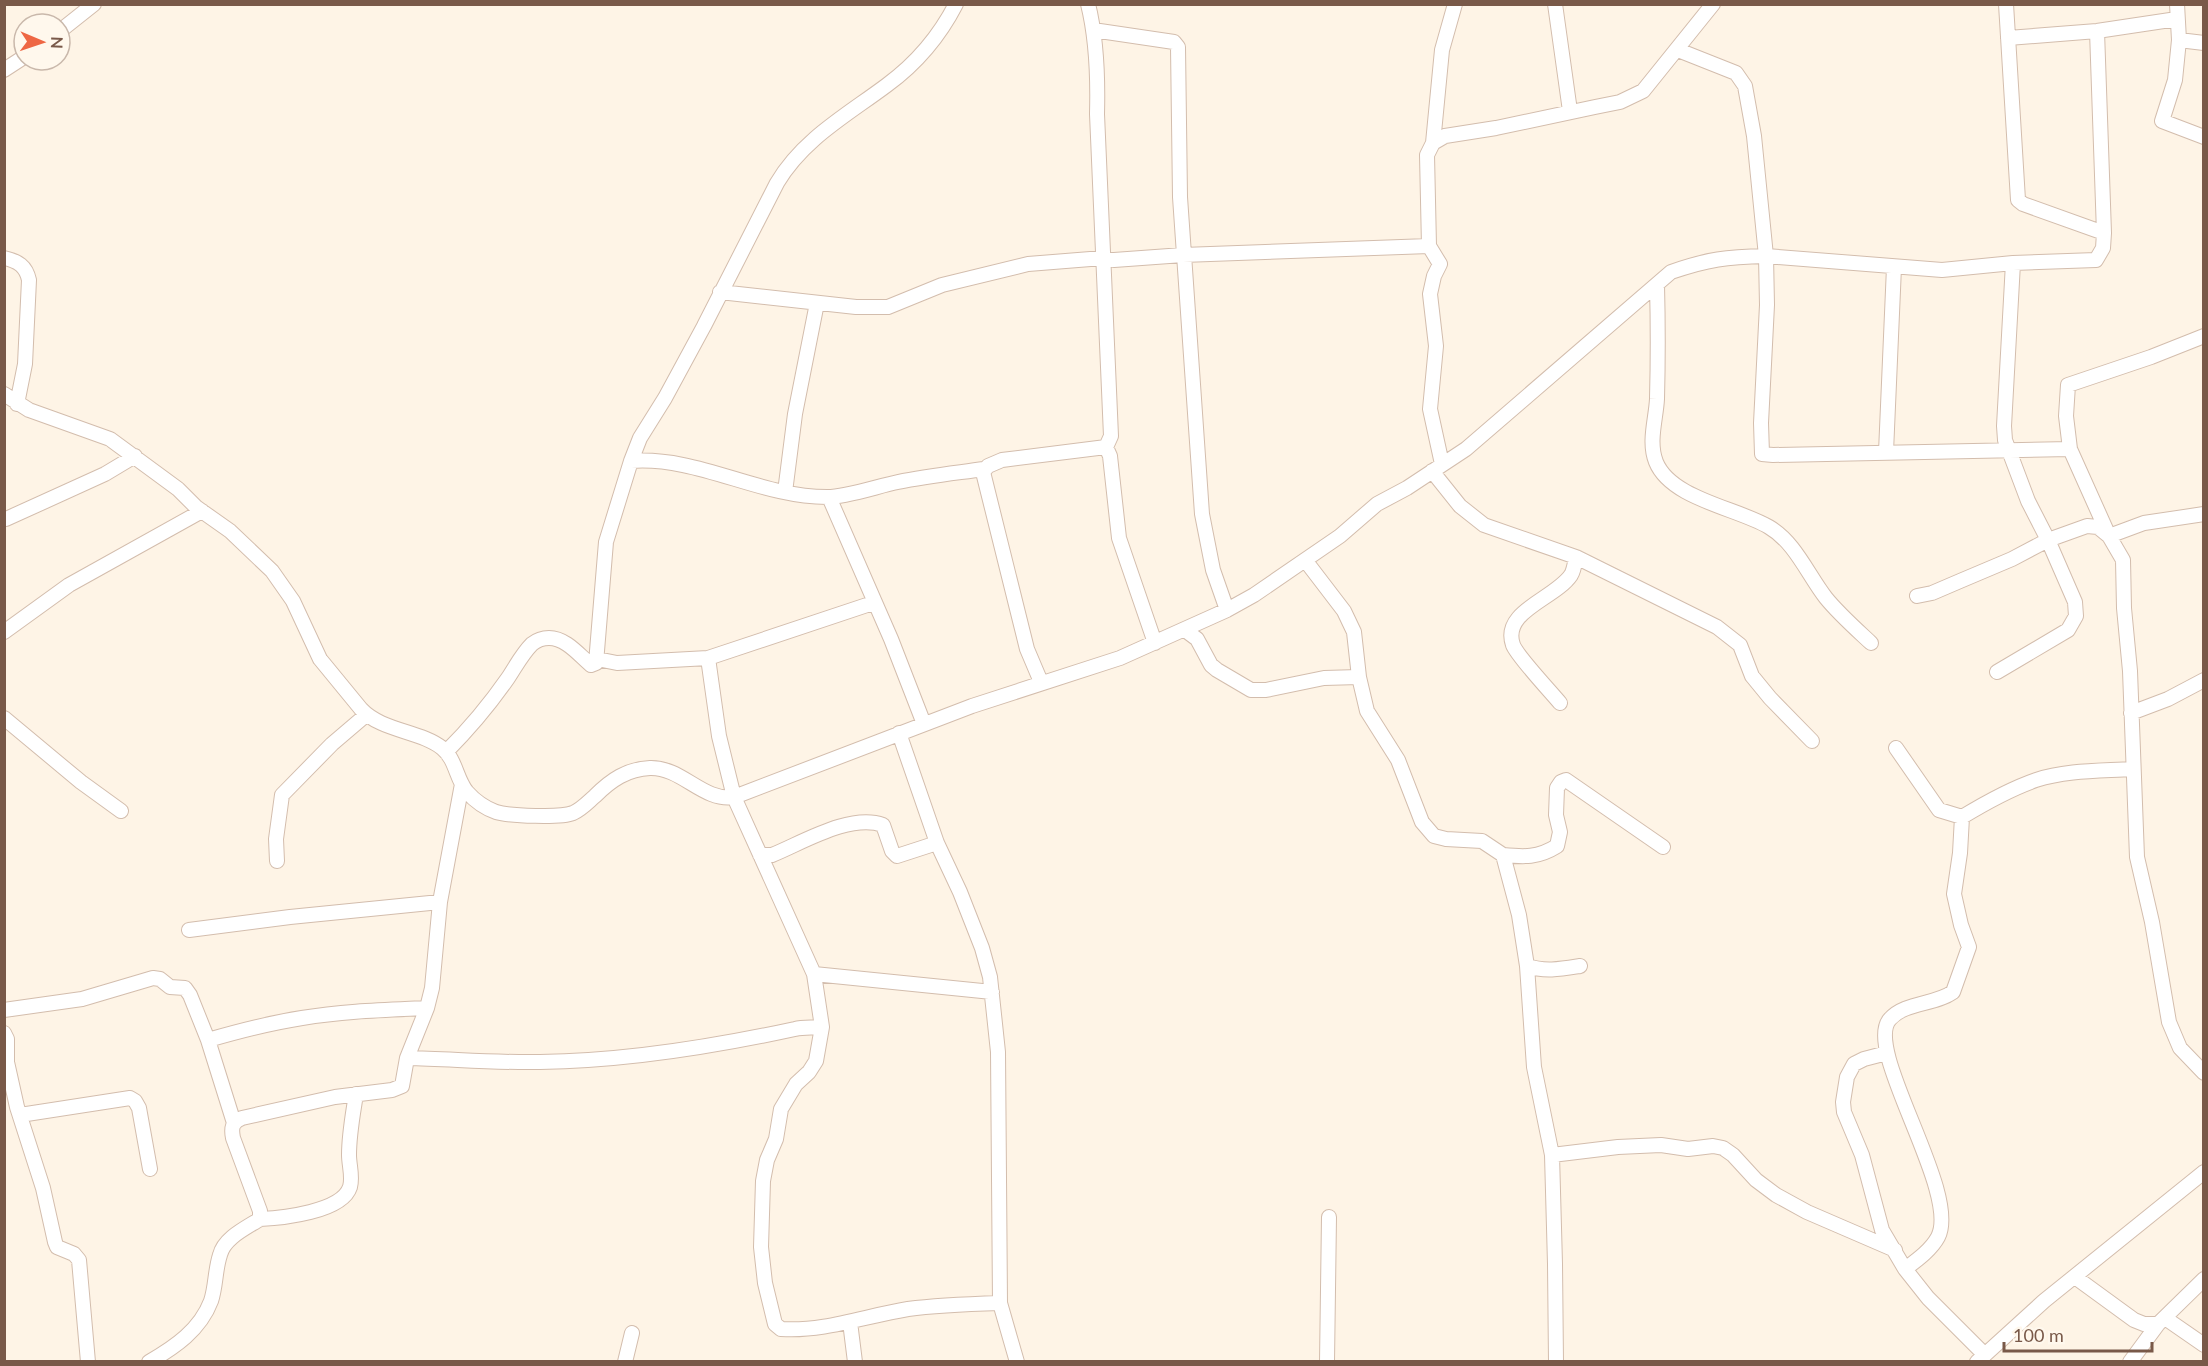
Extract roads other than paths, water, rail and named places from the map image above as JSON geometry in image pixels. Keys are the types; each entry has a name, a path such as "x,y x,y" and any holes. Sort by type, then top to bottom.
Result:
{"street":[{"path":"72,21 94,4"},
{"path":"446,752 467,731 508,678 523,654 534,643 546,638 558,639 591,665 595,664 604,549 631,461 640,438 665,398 783,172 821,132 889,84 912,64 938,36 957,4"},
{"path":"1088,4 1098,79 1102,258 1111,436 1106,447 1110,456 1119,538 1155,644"},
{"path":"1455,4 1442,50 1433,143 1427,155 1429,246 1440,264 1434,276 1430,294 1436,346 1430,408 1437,467 1460,506 1484,525 1576,557 1717,627 1740,645 1752,676 1812,741"},
{"path":"1555,4 1570,111"},
{"path":"1433,143 1445,136 1496,128 1620,102 1643,91 1713,4"},
{"path":"2006,4 2018,200 2023,204 2104,233"},
{"path":"2177,4 2179,40 2175,80 2162,121 2204,137"},
{"path":"2008,38 2097,31 2177,19"},
{"path":"1093,30 1174,42 1178,47 1183,255 1203,514 1213,570 1227,610"},
{"path":"4,394 17,404 44,416 110,439 230,531 272,571 293,601 309,640 320,659 366,715 439,746 446,752 462,784 480,805 497,812 547,816 573,813 615,778 626,772 649,768 668,770 678,774 720,798 734,797 899,733 1155,644 1254,595 1340,536 1377,504 1407,488 1486,433 1626,308 1671,272 1717,258 1766,256 1942,270 2013,263 2096,260 2103,248 2104,233 2097,31"},
{"path":"2179,40 2204,44"},
{"path":"1678,50 1736,73 1745,86 1754,136 1766,256 1767,305 1761,423 1762,454 2070,449"},
{"path":"720,292 856,307 888,307 942,285 1028,264 1102,258 1114,260 1183,255 1429,246"},
{"path":"4,258 23,266 27,270 29,280 26,364 17,404"},
{"path":"1997,672 2068,630 2076,616 2075,602 2028,501 2005,440 2013,263"},
{"path":"1886,452 1894,267"},
{"path":"1657,285 1658,346 1653,452 1660,469 1680,489 1750,517 1771,528 1786,541 1827,599 1871,644"},
{"path":"785,492 795,414 818,303"},
{"path":"2204,336 2068,385 2066,416 2070,449 2109,536 2124,560 2124,608 2130,671 2137,857 2152,922 2169,1022 2180,1048 2204,1072"},
{"path":"631,461 673,462 757,486 829,497 901,481 984,469 1002,460 1106,447"},
{"path":"6,519 105,474 135,456"},
{"path":"984,469 1027,649 1041,682"},
{"path":"829,497 873,603 891,639 924,724"},
{"path":"4,632 69,585 201,511"},
{"path":"2109,536 2144,523 2204,514"},
{"path":"1917,596 1932,593 2048,540 2092,525 2109,536"},
{"path":"1560,703 1513,646 1511,628 1517,618 1553,591 1571,574 1576,557"},
{"path":"1305,560 1349,621 1354,632 1359,677 1367,711 1398,760 1422,822 1434,836 1482,841 1503,855 1532,857 1545,853 1557,846 1560,832 1556,815 1557,788 1561,782 1566,780 1663,847"},
{"path":"597,659 617,663 708,658 873,603"},
{"path":"1185,630 1197,639 1217,670 1251,690 1266,690 1324,678 1359,677"},
{"path":"708,658 719,736 734,797 814,974 822,1027 816,1061 809,1072 796,1084 781,1108 776,1139 766,1160 761,1212 763,1265 775,1324 781,1329 809,1329 850,1323 907,1310 947,1305 1000,1303"},
{"path":"2131,713 2168,699 2204,680"},
{"path":"277,861 276,839 282,795 289,785 332,744 366,715"},
{"path":"4,718 81,782 121,811"},
{"path":"899,733 937,843 960,892 982,948 990,976 998,1052 1000,1303 1017,1362"},
{"path":"1896,748 1939,810 1962,817 2003,794 2037,779 2057,775 2132,769"},
{"path":"260,1219 261,1211 233,1138 231,1129 234,1124 242,1118 356,1094 401,1088 407,1058 426,1008 433,977 440,902 462,784"},
{"path":"1905,1269 1923,1255 1937,1237 1941,1226 1941,1209 1921,1145 1887,1053 1885,1033 1889,1019 1903,1011 1950,994 1968,955 1969,947 1961,926 1954,894 1962,817"},
{"path":"760,855 771,855 838,827 851,824 883,825 892,851 897,856 937,843"},
{"path":"1503,855 1519,915 1527,966 1534,1067 1552,1155 1556,1362"},
{"path":"189,930 440,902"},
{"path":"1527,966 1539,970 1580,966"},
{"path":"814,974 992,992"},
{"path":"4,1010 82,999 156,978 169,986 183,987 187,991 208,1040 234,1124"},
{"path":"208,1040 301,1018 342,1012 426,1008"},
{"path":"407,1058 540,1062 604,1058 743,1041 797,1028 822,1027"},
{"path":"4,1033 14,1110 44,1188 56,1246 74,1254 79,1260 88,1362"},
{"path":"1887,1053 1854,1064 1847,1077 1843,1102 1844,1112 1862,1155 1882,1230 1905,1269 1981,1358 2044,1301 2204,1172"},
{"path":"149,1362 180,1342 200,1321 212,1298 221,1251 233,1237 260,1219 282,1218 306,1213 332,1204 345,1195 351,1184 348,1156 356,1094"},
{"path":"14,1110 130,1098 139,1108 150,1169"},
{"path":"1552,1155 1617,1147 1661,1145 1688,1149 1713,1146 1723,1148 1733,1155 1756,1180 1776,1195 1807,1212 1895,1250"},
{"path":"1327,1362 1329,1217"},
{"path":"2075,1277 2134,1320 2144,1324 2162,1321 2204,1345"},
{"path":"2133,1360 2162,1321 2204,1279"},
{"path":"850,1323 855,1362"},
{"path":"625,1362 632,1333"}]}
